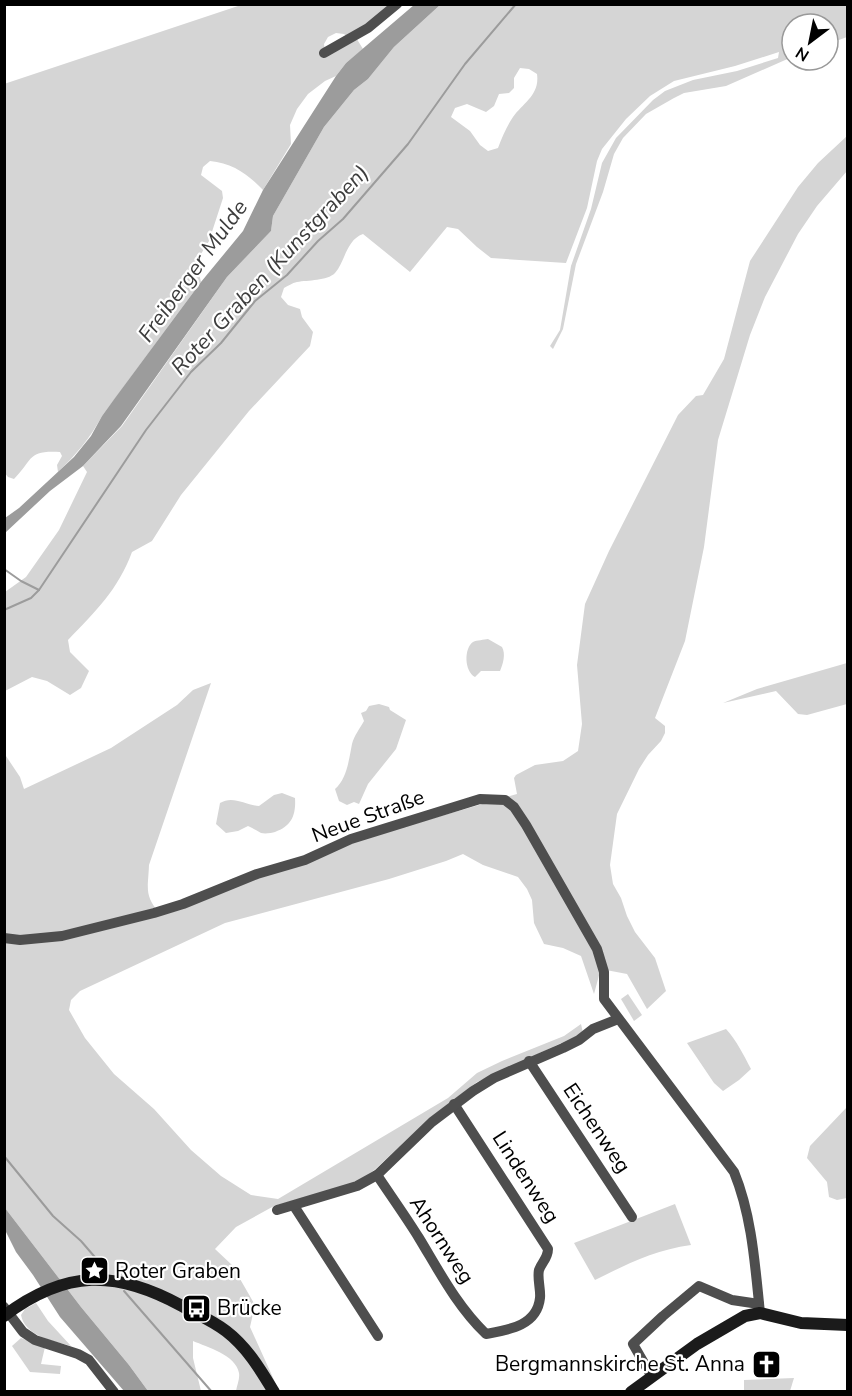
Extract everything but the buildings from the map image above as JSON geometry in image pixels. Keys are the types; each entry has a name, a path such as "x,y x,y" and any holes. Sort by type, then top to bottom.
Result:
{"street":[{"path":"324,53 368,28 397,4"},
{"name":"Neue Straße","path":"4,938 20,940 62,936 154,913 183,904 257,874 305,860 351,839 480,799 505,800 514,807 526,825 597,949 604,972 604,999 734,1172 740,1187 751,1234 759,1309"},
{"path":"277,1210 357,1186 377,1175 432,1122 454,1104 494,1078 563,1048 579,1040 593,1029 618,1019"},
{"name":"Eichenweg","path":"529,1061 632,1217"},
{"name":"Lindenweg","path":"454,1104 544,1241 548,1251 548,1256 539,1271 540,1301 526,1322 511,1330 486,1334 476,1324"},
{"name":"Ahornweg","path":"377,1175 449,1288 476,1324"},
{"path":"294,1206 378,1336"},
{"path":"114,1392 88,1360 78,1354 35,1340 22,1332 9,1311 36,1295 60,1285 99,1279 130,1283 159,1293 225,1330 258,1365 274,1392"},
{"path":"652,1377 633,1344 699,1286 732,1300 801,1323 848,1325"},
{"path":"631,1392 697,1344 759,1309"}],"shaded area":[{"path":"241,5 397,5 355,36 363,49 346,63 336,76 308,94 297,109 290,125 291,144 263,190 245,174 225,164 210,161 203,167 201,175 222,191 223,198 209,241 196,262 201,282 102,416 88,439 71,459 58,472 57,465 62,456 60,452 36,455 14,479 8,477 4,472 4,84","holes":["336,33 344,34 349,38 325,51 324,44 328,37"]},
{"path":"414,5 440,5 394,47 324,127 273,216 271,231 227,277 121,426 83,466 50,491 5,533 5,518 74,457 201,282 243,231 263,190 346,63"},
{"path":"440,5 847,5 847,37 840,40 840,12 780,12 780,62 726,86 684,93 646,114 623,138 614,154 603,192 576,264 563,329 553,349 550,346 560,330 571,266 591,209 602,163 616,138 653,100 665,91 693,80 737,71 778,58 779,52 674,81 650,96 626,119 602,149 597,161 587,208 566,263 491,258 458,229 447,227 410,272 363,234 349,246 332,276 295,282 284,288 281,297 288,305 300,309 302,317 313,332 310,346 249,411 181,495 152,541 132,552 113,589 68,640 70,652 89,671 81,688 70,695 47,681 32,677 5,691 5,592 26,577 59,530 87,472 83,466 122,426 227,277 271,231 273,216 324,127 354,90 368,79 394,47","holes":["520,68 529,69 537,74 536,88 513,117 498,148 488,151 480,145 470,131 451,117 455,108 467,104 486,112 494,106 499,94 509,93 514,88 514,78"]},
{"path":"847,136 847,171 817,206 798,234 765,297 750,335 718,440 704,547 685,641 655,718 665,726 665,733 639,769 617,814 610,865 613,884 635,932 655,958 666,991 647,1009 627,974 606,970 583,931 601,968 594,994 581,956 563,948 544,944 534,923 532,900 518,877 483,865 463,854 389,879 225,923 80,991 71,1000 69,1010 85,1038 114,1074 154,1109 191,1150 221,1176 251,1195 278,1199 448,1098 477,1073 564,1036 581,1024 583,1033 477,1082 430,1118 370,1174 358,1182 274,1206 236,1227 215,1249 232,1265 255,1305 250,1327 279,1391 236,1391 239,1373 233,1361 220,1352 193,1341 193,1358 201,1391 148,1391 5,1208 4,753 20,777 24,789 111,748 177,705 193,690 211,683 149,865 149,897 160,914 372,836 517,794 514,778 516,775 535,765 563,761 578,751 582,724 577,665 585,604 609,551 678,415 696,396 703,395 724,359 750,261 798,187 818,163"},
{"path":"488,639 502,647 504,656 500,671 481,671 475,677 467,665 468,649 473,642"},
{"path":"847,663 847,704 807,715 798,714 776,691 723,703 757,689"},
{"path":"379,704 389,707 406,720 396,749 368,784 359,804 354,802 347,805 339,801 335,789 345,774 353,741 364,721 361,713 369,706"},
{"path":"282,793 295,798 295,804 292,819 281,830 261,833 248,826 226,833 216,824 220,803 234,800 259,806 274,795"},
{"path":"628,994 642,1015 634,1021 621,999"},
{"path":"726,1029 737,1043 751,1069 723,1091 714,1083 687,1043"},
{"path":"847,1107 847,1198 837,1200 829,1197 827,1182 807,1158 810,1146"},
{"path":"675,1204 691,1245 653,1254 595,1280 574,1243"},
{"path":"5,1208 148,1391 124,1391 60,1317 16,1252 5,1230"},
{"path":"36,1303 48,1321 71,1346 41,1337 28,1328 21,1315 25,1309"},
{"path":"21,1338 45,1347 41,1364 61,1366 60,1374 30,1372 12,1346"},
{"path":"794,1378 790,1391 744,1391 744,1380"}],"waterway":[{"name":"Roter Graben (Kunstgraben)","path":"4,610 31,598 39,590 146,430 191,372 221,343 255,301 287,275 318,241 343,219 408,144 465,64 516,4"},
{"path":"4,569 39,590"},
{"name":"Roter Graben (Kunstgraben)","path":"4,1156 53,1216 81,1241 106,1270"},
{"name":"Roter Graben (Kunstgraben)","path":"124,1291 212,1392"}],"place":[{"name":"Roter Graben","path":"94,1271"},
{"name":"Brücke","path":"196,1308"},
{"name":"Bergmannskirche St. Anna","path":"766,1364"}],"water label":[{"name":"Freiberger Mulde","path":"193,271"}]}
